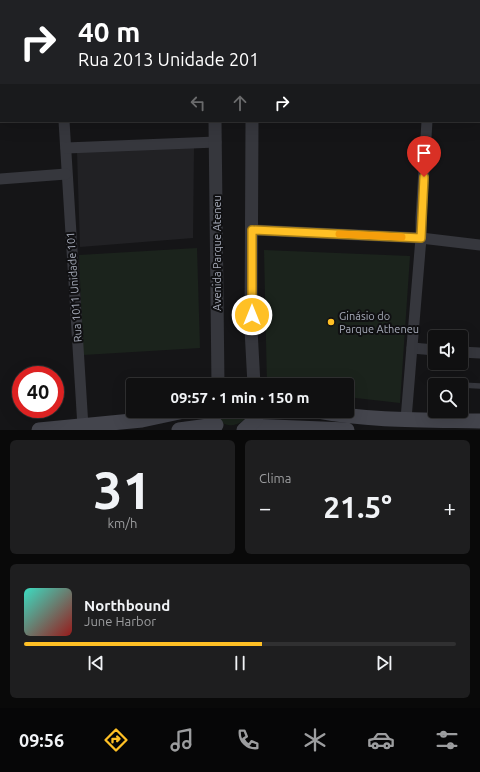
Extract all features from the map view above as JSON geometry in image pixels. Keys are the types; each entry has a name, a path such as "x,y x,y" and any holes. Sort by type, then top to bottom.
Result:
{"main road":[{"path":"354,417 403,424 480,421"},
{"path":"39,430 151,418"},
{"path":"247,428 256,418"},
{"path":"179,430 217,422"},
{"path":"247,428 347,430"}],"street":[{"name":"Rua 1011 Unidade 101","path":"64,122 66,174 83,426"},
{"name":"Avenida Parque Ateneu","path":"216,122 218,378"},
{"path":"252,122 251,329 254,378"},
{"path":"403,424 412,348 421,238 427,122"},
{"path":"66,148 216,142"},
{"path":"0,179 66,174"},
{"path":"252,230 421,238 480,245"},
{"path":"412,348 428,349"},
{"path":"468,352 480,353"}],"lane":[{"path":"468,385 480,386"}],"shaded area":[{"path":"194,147 193,238 80,247 77,152"},
{"path":"197,248 200,348 83,355 79,255"},
{"path":"264,250 410,256 400,403 354,398 354,378 267,378"},
{"path":"217,418 245,418 242,422 231,425 220,422"}],"slow traffic":[{"path":"339,234 402,237"}],"place":[{"name":"Ginásio do Parque Atheneu","path":"331,322"}],"route":[{"path":"252,315 252,230 421,238 424,177"}]}
